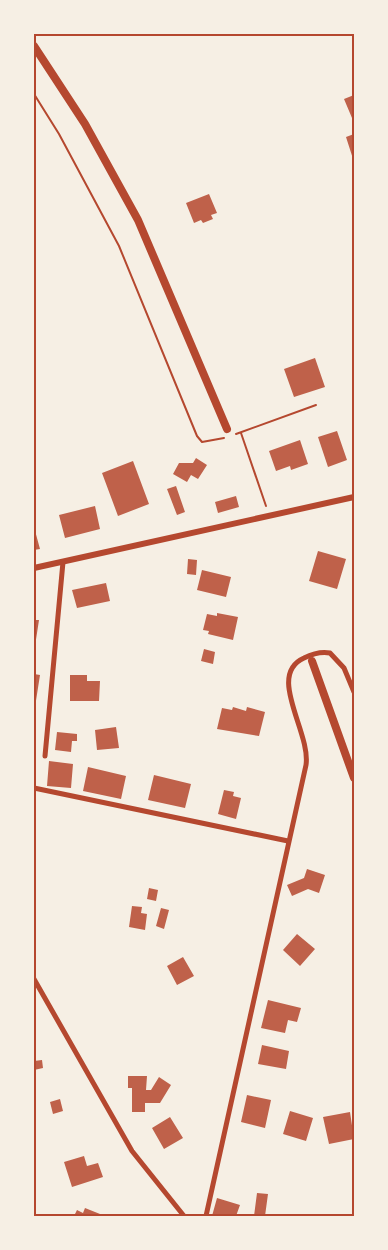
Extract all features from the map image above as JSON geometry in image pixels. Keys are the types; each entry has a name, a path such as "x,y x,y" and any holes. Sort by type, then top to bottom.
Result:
{"main road":[{"path":"34,46 85,124 138,220 230,432"},
{"path":"312,661 354,778"}],"street":[{"path":"34,568 354,497"},
{"path":"45,756 63,562"},
{"path":"206,1216 307,761 304,738 288,690 290,668 296,662 315,654 330,653 344,668 354,692"},
{"path":"34,788 288,841"},
{"path":"34,979 132,1151 184,1216"}],"path":[{"path":"34,94 59,134 119,246 196,436 202,442 225,438"},
{"path":"230,432 240,432 316,405"},
{"path":"240,432 269,516"}],"building":[{"path":"354,95 354,117 352,118 344,99"},
{"path":"354,134 354,162 346,137"},
{"path":"209,194 217,213 211,215 213,219 203,223 201,220 194,223 186,203"},
{"path":"315,358 325,387 294,397 284,369"},
{"path":"337,431 347,460 328,467 318,437"},
{"path":"300,440 308,464 291,470 290,466 276,471 269,451"},
{"path":"196,458 207,465 198,479 191,475 187,482 173,474 179,463 193,463"},
{"path":"133,461 149,504 118,516 102,473"},
{"path":"176,486 185,512 177,515 167,489"},
{"path":"236,496 239,507 218,513 215,502"},
{"path":"95,506 100,529 65,538 59,515"},
{"path":"34,527 40,549 34,550"},
{"path":"318,551 346,559 337,589 309,581"},
{"path":"188,559 197,560 196,575 187,574"},
{"path":"202,570 231,577 226,597 197,590"},
{"path":"106,583 110,601 77,608 72,590"},
{"path":"217,613 238,617 233,640 208,634 209,631 203,630 207,614 217,616"},
{"path":"34,620 39,620 35,646 34,646"},
{"path":"204,649 215,652 213,664 201,661"},
{"path":"34,674 40,675 35,707 34,707"},
{"path":"70,675 87,675 87,681 100,681 99,701 70,701"},
{"path":"233,707 246,711 247,707 265,712 259,736 217,729 222,708 232,710"},
{"path":"116,727 119,748 97,750 95,730"},
{"path":"57,732 77,734 77,741 72,741 71,752 55,750"},
{"path":"49,761 73,764 71,788 47,786"},
{"path":"88,767 126,776 121,799 83,791"},
{"path":"154,775 191,784 185,808 148,800"},
{"path":"224,790 234,792 233,796 241,798 236,819 218,814"},
{"path":"307,869 325,875 319,893 308,889 292,896 287,885 304,878"},
{"path":"149,888 158,890 156,901 147,899"},
{"path":"132,906 142,907 141,913 147,914 145,930 129,927"},
{"path":"161,908 169,910 164,929 156,926"},
{"path":"297,934 315,949 300,966 283,950"},
{"path":"183,957 194,976 177,985 167,966"},
{"path":"268,1000 301,1008 297,1022 288,1020 285,1033 261,1028"},
{"path":"262,1045 289,1051 286,1069 258,1064"},
{"path":"42,1060 43,1068 34,1070 34,1061"},
{"path":"128,1076 147,1076 146,1090 151,1090 159,1077 171,1085 160,1103 145,1103 145,1112 132,1112 132,1088 128,1088"},
{"path":"247,1095 271,1100 265,1128 241,1122"},
{"path":"60,1099 63,1111 53,1114 50,1102"},
{"path":"290,1111 313,1118 306,1141 283,1134"},
{"path":"350,1112 354,1139 329,1144 323,1117"},
{"path":"170,1117 183,1138 164,1149 152,1128"},
{"path":"84,1156 87,1166 98,1163 103,1177 72,1187 64,1162"},
{"path":"257,1193 268,1194 265,1216 254,1216"},
{"path":"217,1198 240,1205 236,1216 212,1216"},
{"path":"85,1208 105,1216 74,1216 77,1210 83,1213"}]}
